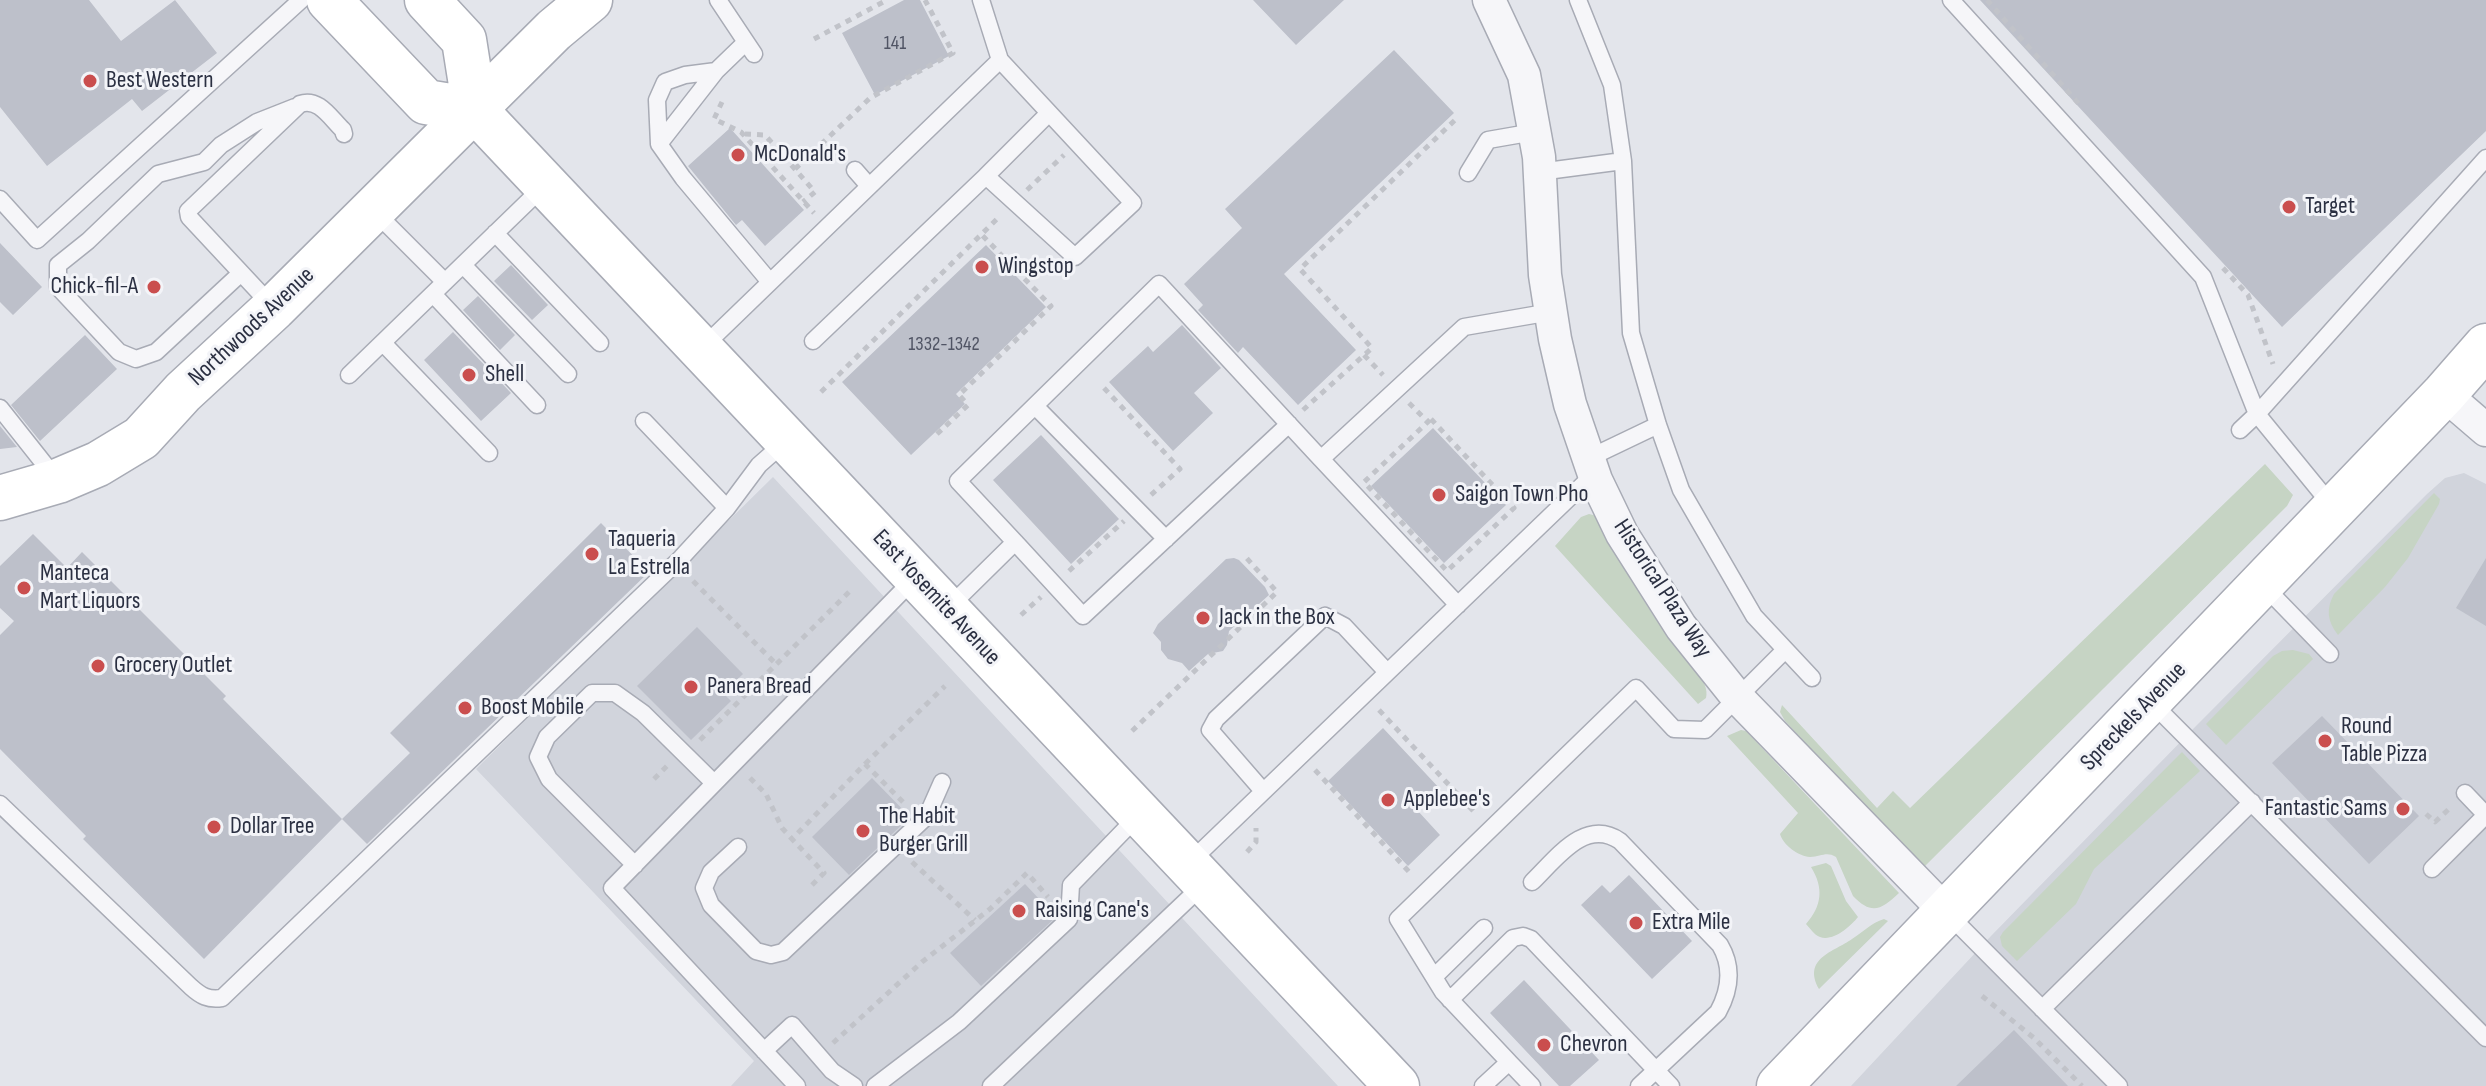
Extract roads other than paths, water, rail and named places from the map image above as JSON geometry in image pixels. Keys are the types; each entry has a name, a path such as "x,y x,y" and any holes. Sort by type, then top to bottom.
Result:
{"street":[{"path":"329,0 426,102 475,110 464,40 427,0"},
{"name":"Northwoods Avenue","path":"0,498 58,481 98,464 141,438 183,392 274,308 554,30 590,0"},
{"name":"Historical Plaza Way","path":"1489,0 1524,75 1539,172 1545,275 1570,404 1592,466 1622,534 1681,627 1737,697 1946,912"},
{"name":"East Yosemite Avenue","path":"475,110 1397,1086"},
{"name":"Spreckels Avenue","path":"1779,1086 2444,394 2486,346"},
{"path":"2444,394 2486,430"}],"lane":[{"path":"0,199 37,240 301,0"},
{"path":"659,144 716,71 750,48 718,0"},
{"path":"981,0 1000,60 1133,203 1075,257 986,176"},
{"path":"1578,0 1612,85 1623,161 1631,333 1658,425 1681,490 1754,616 1812,678"},
{"path":"1951,0 2203,277 2257,414 2334,509"},
{"path":"701,349 1000,60"},
{"path":"716,71 685,75 665,82 657,100 659,144 683,178 770,282"},
{"path":"241,273 156,352 136,359 119,352 58,287 58,265 158,174 204,162 221,145 257,122 307,101 317,104 344,134"},
{"path":"274,308 189,217 188,211 295,107"},
{"path":"813,341 1049,113"},
{"path":"1468,173 1488,140 1534,132"},
{"path":"2240,430 2486,158"},
{"path":"1539,172 1623,161"},
{"path":"855,170 869,186"},
{"path":"349,375 546,185"},
{"path":"373,210 537,405"},
{"path":"495,233 600,343"},
{"path":"463,265 568,374"},
{"path":"1293,420 1083,616 958,481 1159,284 1293,420 1321,459 1458,605"},
{"path":"1321,459 1464,327 1551,312"},
{"path":"383,343 489,453"},
{"path":"1035,406 1166,539"},
{"path":"0,408 58,481"},
{"path":"644,421 727,508"},
{"path":"991,1086 1196,874 1263,791 1458,605 1592,466 1658,425"},
{"path":"0,804 191,987 203,997 222,998 681,558 727,508 759,465 786,441"},
{"path":"947,609 1015,542"},
{"path":"797,1086 612,888 916,577"},
{"path":"2262,584 2330,654"},
{"path":"1263,791 1210,730 1216,719 1325,616 1344,626 1387,672"},
{"path":"1532,1086 1450,1000 1398,919 1636,688 1674,729 1705,730 1785,650"},
{"path":"635,865 549,779 538,757 547,737 592,693 615,693 643,713 714,783"},
{"path":"2150,701 2486,1038"},
{"path":"738,847 711,872 704,888 711,905 756,951 771,955 783,952 927,816 942,782"},
{"path":"2432,869 2486,815 2465,793"},
{"path":"2042,1009 2252,802"},
{"path":"875,1086 959,1022 1069,919 1071,885 1140,814"},
{"path":"1532,882 1580,839 1610,834 1720,945 1726,955 1729,983 1718,1012 1639,1086"},
{"path":"1946,912 2119,1086"},
{"path":"1434,977 1484,928"},
{"path":"1450,1000 1513,938 1523,936 1531,939 1671,1086"},
{"path":"764,1051 792,1025 832,1071 854,1086"},
{"path":"1483,1086 1509,1062"}],"place":[{"name":"Best Western","path":"90,81"},
{"name":"McDonald's","path":"738,155"},
{"name":"Target","path":"2289,207"},
{"name":"Wingstop","path":"982,267"},
{"name":"Chick-fil-A","path":"154,287"},
{"name":"Shell","path":"469,375"},
{"name":"Saigon Town Pho","path":"1439,495"},
{"name":"Taqueria La Estrella","path":"592,554"},
{"name":"Manteca Mart Liquors","path":"24,588"},
{"name":"Jack in the Box","path":"1203,618"},
{"name":"Grocery Outlet","path":"98,666"},
{"name":"Panera Bread","path":"691,687"},
{"name":"Boost Mobile","path":"465,708"},
{"name":"Round Table Pizza","path":"2325,741"},
{"name":"Applebee's","path":"1388,800"},
{"name":"Fantastic Sams","path":"2403,809"},
{"name":"Dollar Tree","path":"214,827"},
{"name":"The Habit Burger Grill","path":"863,831"},
{"name":"Raising Cane's","path":"1019,911"},
{"name":"Extra Mile","path":"1636,923"},
{"name":"Chevron","path":"1544,1045"}]}
